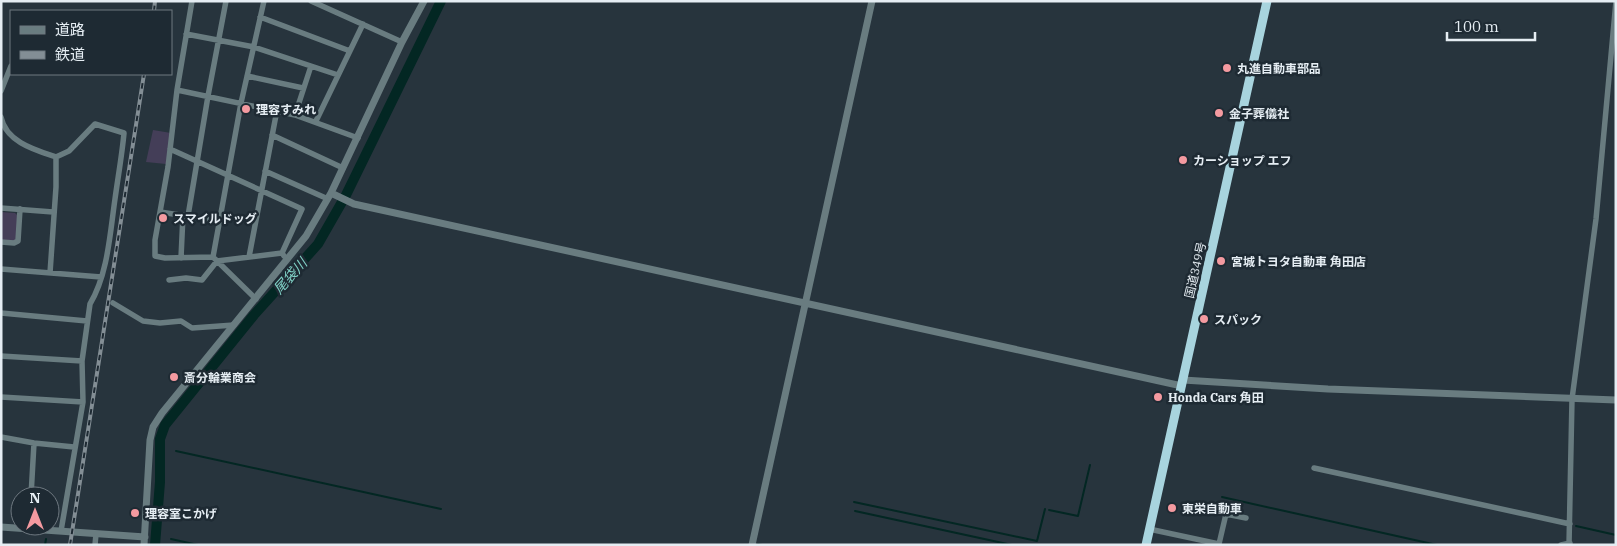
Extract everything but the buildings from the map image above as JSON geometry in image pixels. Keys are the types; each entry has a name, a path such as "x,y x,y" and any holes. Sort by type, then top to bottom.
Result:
{"highway":[{"name":"国道349号","path":"1146,545 1267,1"}],"street":[{"path":"192,1 177,90 155,256 164,258 215,259 282,253"},
{"path":"181,258 186,215 226,1"},
{"path":"169,280 186,278 202,280 215,259 219,221 241,103 264,1"},
{"path":"311,1 402,42"},
{"path":"144,545 150,440 153,427 162,413 288,261 332,196 343,168 402,42 424,1"},
{"path":"752,545 872,1"},
{"path":"1561,545 1570,544 1572,399 1596,219 1616,1"},
{"path":"260,17 350,51"},
{"path":"316,121 363,24"},
{"path":"186,34 254,46 338,75"},
{"path":"295,115 311,66"},
{"path":"1,91 10,68"},
{"path":"248,76 303,88"},
{"path":"177,90 277,110 316,121 358,138"},
{"path":"249,257 277,110"},
{"path":"1,118 13,138 28,148 56,157 69,151 95,124 124,134 102,277 95,297 90,304 87,321 82,362 83,402 61,531 145,536"},
{"path":"272,135 343,168"},
{"path":"170,149 302,209 282,253"},
{"path":"50,274 56,157"},
{"path":"265,171 350,202 804,304 1182,383 1616,400"},
{"path":"1,208 53,212"},
{"path":"1,242 14,243 18,241 20,209"},
{"path":"160,212 219,221"},
{"path":"282,253 288,261"},
{"path":"215,259 256,299"},
{"path":"1,269 102,277"},
{"path":"113,303 143,322 181,321 192,328 234,325"},
{"path":"1,313 87,321"},
{"path":"1,356 82,362"},
{"path":"1,397 83,402"},
{"path":"1,437 34,443 74,446"},
{"path":"32,486 34,443"},
{"path":"1314,468 1570,524"},
{"path":"1149,529 1219,544 1226,514 1246,518"},
{"path":"95,545 96,534"}],"shaded area":[{"path":"153,130 171,133 166,164 146,162"},
{"path":"1,212 15,213 18,216 17,239 13,241 1,241"}],"waterway":[{"name":"尾袋川","path":"155,545 160,482 160,439 165,425 254,315 318,244 346,195 441,1"},
{"path":"176,451 441,509"},
{"path":"1049,510 1078,516 1090,465"},
{"path":"1222,497 1437,545"},
{"path":"854,502 1037,541 1045,509"},
{"path":"855,511 1012,545"},
{"path":"1576,526 1616,535"},
{"path":"45,545 46,539"},
{"path":"171,539 198,545"},
{"path":"758,544 762,545"}],"railway":[{"path":"154,10 155,1"},
{"path":"70,545 144,75"}],"place":[{"name":"丸進自動車部品","path":"1227,68"},
{"name":"理容すみれ","path":"246,109"},
{"name":"金子葬儀社","path":"1219,113"},
{"name":"カーショップ エフ","path":"1183,160"},
{"name":"スマイルドッグ","path":"163,218"},
{"name":"宮城トヨタ自動車 角田店","path":"1221,261"},
{"name":"スパック","path":"1204,319"},
{"name":"斎分輪業商会","path":"174,377"},
{"name":"Honda Cars 角田","path":"1158,397"},
{"name":"東栄自動車","path":"1172,508"},
{"name":"理容室こかげ","path":"135,513"}]}
